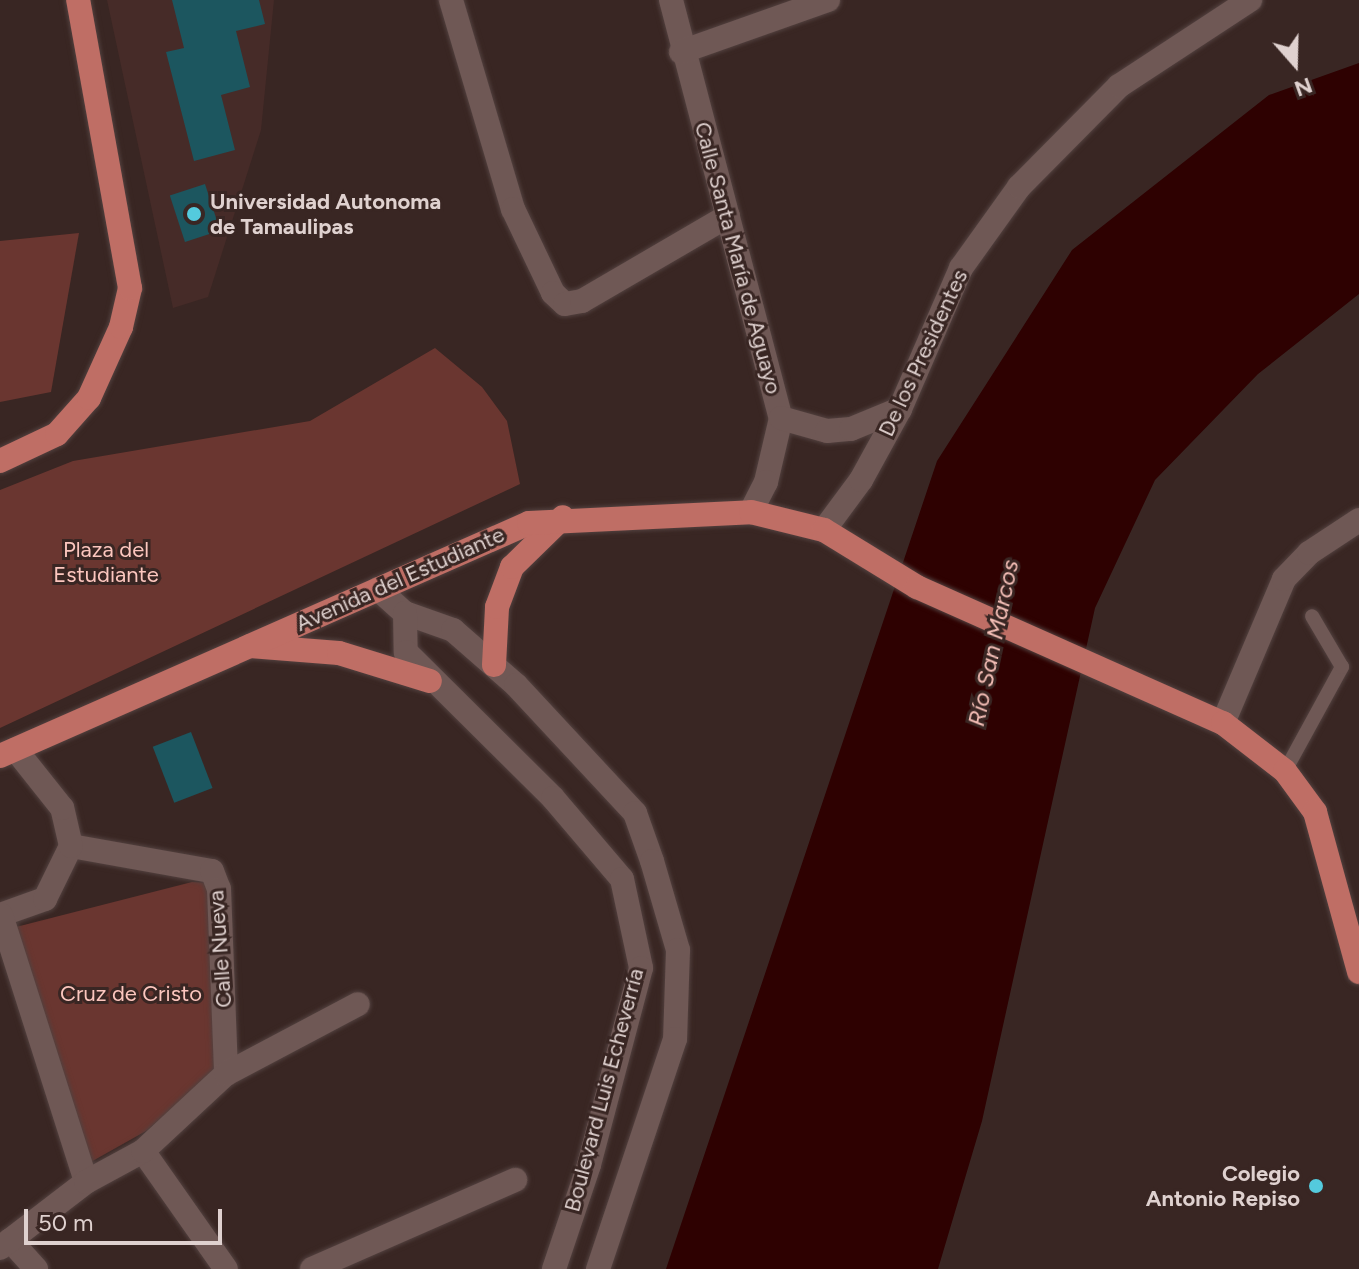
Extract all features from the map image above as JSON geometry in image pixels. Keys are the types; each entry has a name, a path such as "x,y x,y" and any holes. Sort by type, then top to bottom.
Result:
{"main road":[{"path":"0,461 57,434 89,398 121,327 130,288 78,0"},
{"name":"Avenida del Estudiante","path":"8,753 489,538 563,517 751,512 824,530"},
{"path":"494,665 497,607 512,567 563,517"},
{"path":"824,530 856,553 1223,723 1285,771 1315,812 1359,972"},
{"path":"247,646 339,653 430,681"}],"street":[{"path":"451,0 513,209 553,293 565,304 582,301 728,216"},
{"name":"Calle Santa María de Aguayo","path":"671,0 681,52 781,418 766,482 751,512"},
{"path":"681,52 828,0"},
{"name":"De los Presidentes","path":"824,530 861,480 900,409 961,268 1019,187 1119,86 1250,0"},
{"path":"781,418 827,431 851,429 900,409"},
{"path":"1223,723 1284,579 1309,553 1359,520"},
{"name":"Boulevard Luis Echeverría","path":"378,589 405,613 453,630 494,665 635,813 678,950 675,1039 598,1269"},
{"name":"Boulevard Luis Echeverría","path":"405,613 406,652 430,681 553,798 622,879 641,968 589,1165 554,1269"},
{"path":"8,753 62,808 71,846 45,899 0,915 86,1182"},
{"name":"Calle Nueva","path":"71,846 212,871 219,889 226,1074"},
{"path":"36,1269 5,1244 86,1182 143,1151 226,1074 358,1004"},
{"path":"143,1151 226,1269"},
{"path":"312,1269 515,1180"}],"lane":[{"path":"1285,771 1342,667 1312,616"}],"shaded area":[{"name":"Universidad Autonoma de Tamaulipas","path":"107,0 274,0 261,130 208,297 173,308"}],"green space":[{"path":"79,233 51,392 0,402 0,241"},
{"name":"Plaza del Estudiante","path":"435,348 482,387 507,421 520,484 0,728 0,490 73,461 310,421"},
{"name":"Cruz de Cristo","path":"192,882 214,883 217,1071 146,1131 89,1163 16,927"}],"water":[{"name":"Río San Marcos","path":"1359,63 1359,294 1258,374 1155,480 1095,608 982,1121 938,1269 666,1269 937,461 1072,250 1269,95"}],"building":[{"path":"172,0 259,0 265,24 236,31 250,87 221,95 235,150 194,161 166,52 184,48"},
{"path":"205,184 220,231 185,242 170,195"},
{"path":"191,732 213,788 174,803 153,747"}],"place":[{"name":"Universidad Autonoma de Tamaulipas","path":"194,214"},
{"name":"Colegio Antonio Repiso","path":"1316,1186"}]}
